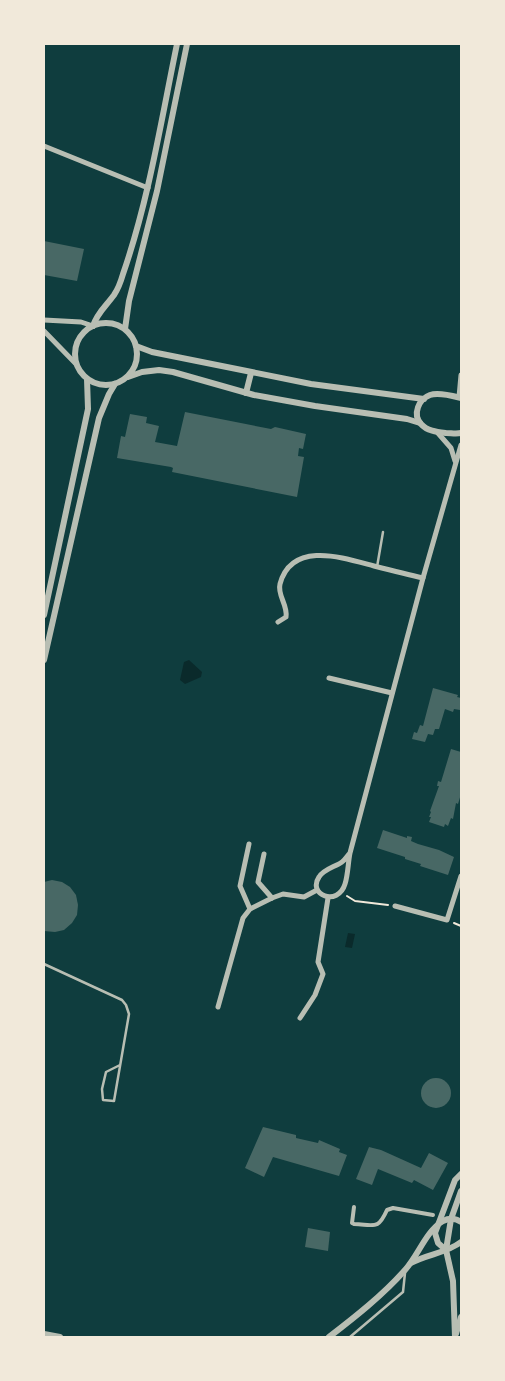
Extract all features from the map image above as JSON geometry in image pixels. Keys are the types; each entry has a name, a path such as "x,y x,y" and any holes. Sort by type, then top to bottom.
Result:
{"street":[{"path":"93,326 96,316 114,294 123,276 148,188 177,44"},
{"path":"124,329 129,301 157,191 187,44"},
{"path":"44,146 148,188"},
{"path":"44,320 81,322 93,326"},
{"path":"76,364 75,355 80,338 85,331 93,326 109,323 124,329 132,337 136,346 136,362 128,377"},
{"path":"44,331 76,364 80,372 95,384 115,384 142,372 159,370 173,372 246,393 315,406 407,419 420,423 436,432 451,448 455,462"},
{"path":"136,346 152,352 250,373 311,384 424,399"},
{"path":"246,393 250,373"},
{"path":"420,423 417,412 419,403 436,394 460,397 461,375"},
{"path":"44,614 88,409 87,379"},
{"path":"44,660 98,418 115,384"},
{"path":"436,432 461,433"},
{"path":"350,853 341,862 330,867 319,876 316,884 317,890 322,895 328,898 335,896 341,892 345,884 350,853 422,578 461,445"},
{"path":"278,622 286,617 287,611 280,591 280,585 287,569 299,560 310,556 324,555 422,578"},
{"path":"329,678 392,693"},
{"path":"249,844 240,886 250,910"},
{"path":"264,854 258,882 272,898"},
{"path":"395,906 447,920 461,876"},
{"path":"218,1008 243,918 250,910 272,898 283,894 304,896 317,890"},
{"path":"300,1018 315,995 323,974 318,962 328,898"},
{"path":"446,1250 435,1239 437,1226 455,1180 461,1174"},
{"path":"455,1337 453,1281 446,1250 451,1219 461,1191"},
{"path":"354,1207 352,1223 354,1224 377,1225 381,1223 387,1210 393,1208 432,1215"},
{"path":"329,1337 405,1271 417,1250 437,1226 444,1220 451,1219 461,1222"},
{"path":"410,1264 427,1255 446,1250 461,1242"},
{"path":"455,1337 461,1317"},
{"path":"44,1334 60,1337"}],"lane":[{"path":"377,567 383,532"},
{"path":"44,964 122,1000 126,1005 129,1014 114,1101 105,1101 102,1096 106,1072 120,1065"},
{"path":"350,1337 403,1292 405,1271"}],"path":[{"path":"341,892 354,901 395,906"}],"water":[{"path":"189,660 202,672 201,677 185,684 180,680 184,662"},
{"path":"348,933 355,934 352,948 345,947"}],"building":[{"path":"44,241 84,249 77,281 44,275"},
{"path":"185,412 306,434 303,449 299,448 298,456 304,457 297,497 172,472 173,468 171,467 117,458 121,436 125,437 130,414 147,417 146,423 159,426 155,442 177,446"},
{"path":"433,688 458,695 457,697 461,698 460,710 454,709 453,712 445,709 439,729 435,729 433,735 428,734 425,742 412,739 414,732 417,733 420,725 423,726"},
{"path":"451,749 461,752 461,794 458,804 456,803 453,819 451,818 448,826 445,824 444,827 429,822 431,817 429,817 439,786 437,786 438,781 441,782"},
{"path":"383,830 407,838 407,836 412,837 411,841 454,857 448,875 420,866 421,864 405,859 405,857 377,848"},
{"path":"52,880 62,882 70,887 76,895 78,905 77,915 72,923 64,930 55,932 44,931 44,882"},
{"path":"436,1078 442,1079 450,1087 450,1099 442,1107 436,1108 430,1107 422,1099 421,1093 422,1087 430,1079"},
{"path":"263,1127 296,1135 296,1138 318,1143 319,1140 340,1149 339,1152 347,1155 339,1176 273,1157 264,1177 245,1168"},
{"path":"369,1147 381,1150 421,1168 429,1153 448,1163 433,1190 414,1180 412,1183 378,1169 372,1185 356,1179"},
{"path":"308,1228 330,1232 328,1251 305,1247"}]}
